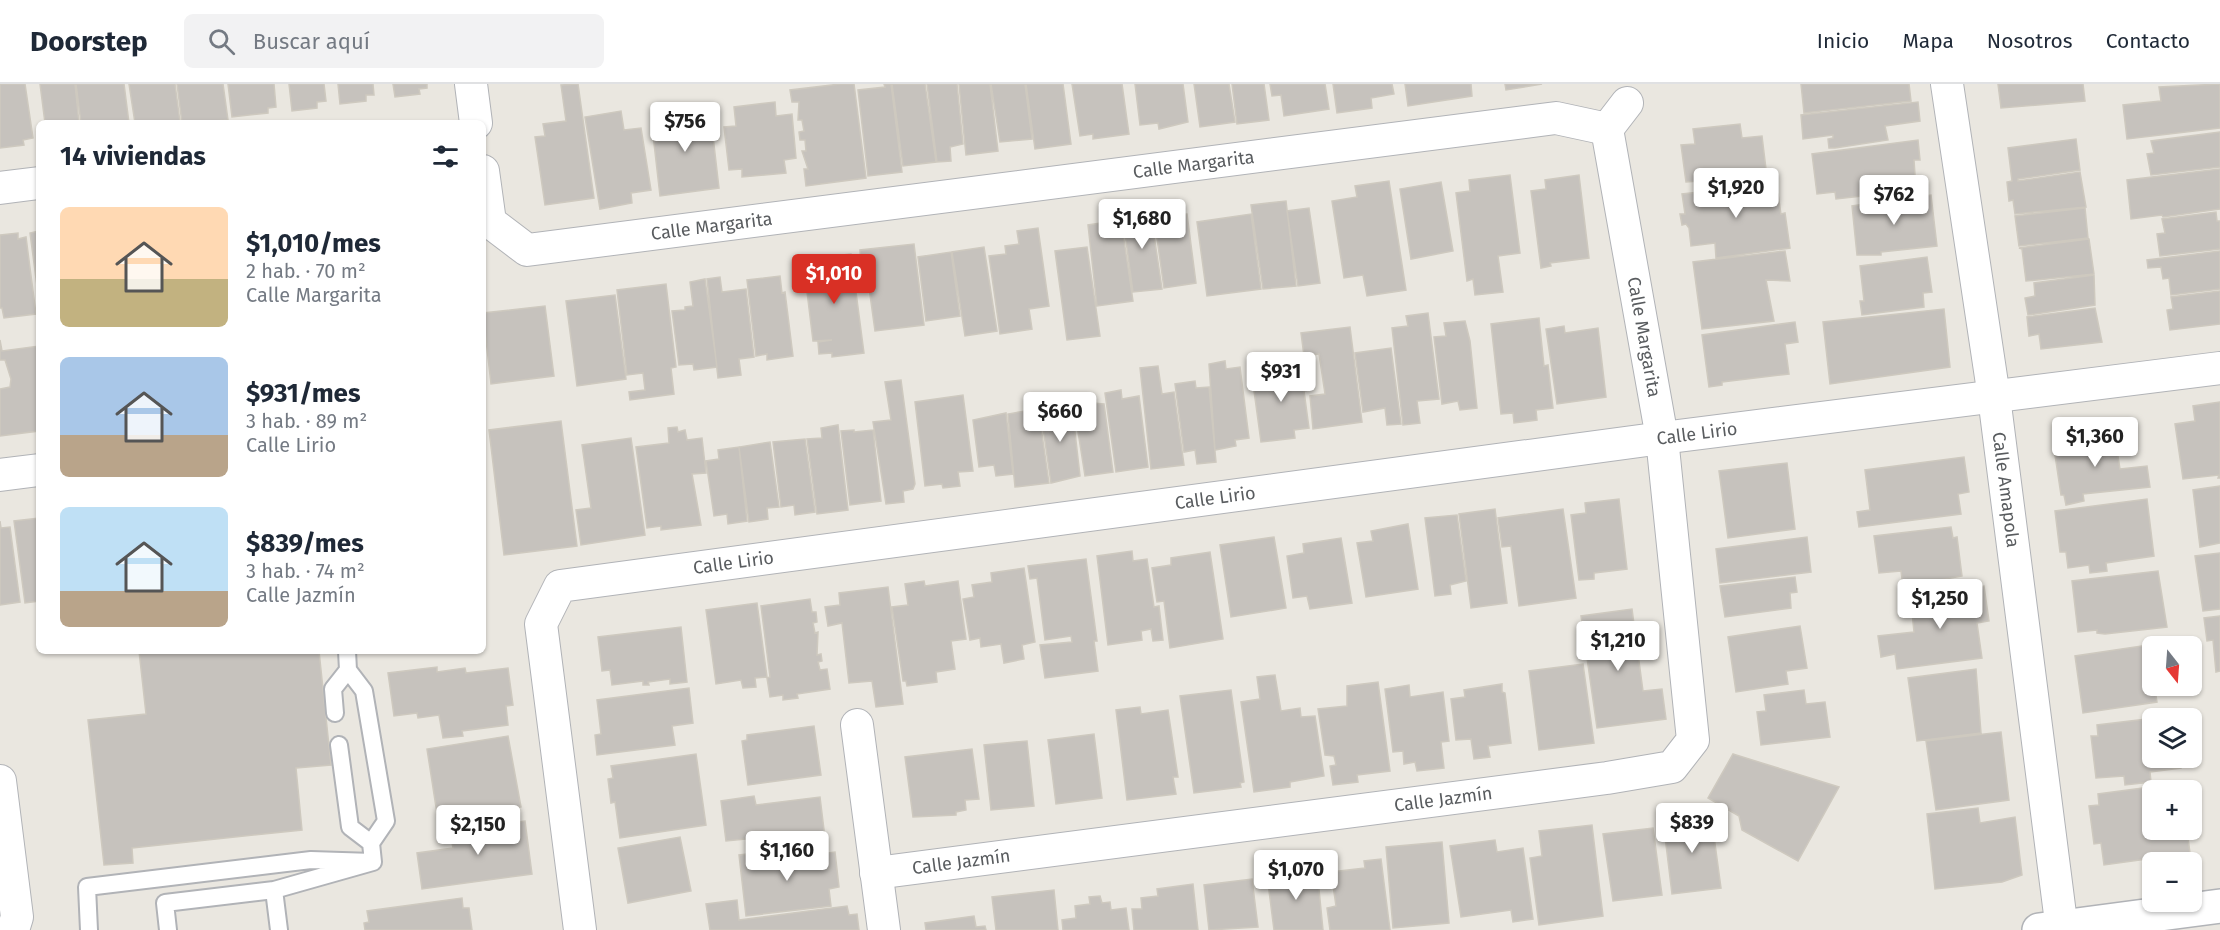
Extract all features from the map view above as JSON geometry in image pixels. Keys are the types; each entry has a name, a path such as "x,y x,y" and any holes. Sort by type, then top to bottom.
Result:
{"street":[{"path":"471,84 476,120"},
{"name":"Calle Amapola","path":"1947,84 1994,397 2054,929"},
{"path":"1607,129 1627,103"},
{"name":"Calle Margarita","path":"486,193 490,222 527,250 1556,118 1607,129 1662,438"},
{"path":"0,188 36,183"},
{"name":"Calle Lirio","path":"580,930 541,624 560,586 1662,438 2220,368"},
{"name":"Calle Jazmín","path":"876,873 1607,778 1672,767 1693,740 1662,438"},
{"path":"0,475 36,470"},
{"path":"857,725 884,930"},
{"path":"0,781 17,916 13,930"},
{"path":"2054,929 2220,906"}],"lane":[{"path":"346,654 348,670 364,691 386,820 371,843 373,862"},
{"path":"335,713 333,689 348,670"},
{"path":"339,745 350,827 371,843"},
{"path":"89,930 87,887 311,860 373,862"},
{"path":"168,930 165,903 274,890 373,862"},
{"path":"274,890 279,930"}],"building":[{"path":"0,84 25,84 33,138 23,140 24,145 0,148"},
{"path":"40,84 75,84 79,120 45,120"},
{"path":"76,84 124,84 129,120 81,120"},
{"path":"129,84 175,84 180,120 135,120"},
{"path":"177,84 223,84 228,120 182,120"},
{"path":"228,84 274,84 276,107 268,108 268,113 232,117"},
{"path":"289,84 324,84 326,101 317,102 317,108 292,111"},
{"path":"338,84 373,84 374,95 366,95 366,101 340,104"},
{"path":"393,84 427,84 427,88 419,89 420,94 395,97"},
{"path":"578,84 594,198 545,205 535,137 545,136 543,124 566,121 561,85"},
{"path":"854,84 866,178 806,186 804,169 808,169 802,151 806,151 805,140 800,140 799,132 804,131 802,120 798,120 799,102 792,102 790,90"},
{"path":"884,84 891,84 902,172 868,176 858,90 885,87"},
{"path":"892,84 925,84 936,162 903,166"},
{"path":"927,84 957,84 963,144 950,147 951,161 937,162"},
{"path":"959,84 990,84 998,151 966,155"},
{"path":"991,84 1025,84 1032,139 1000,142"},
{"path":"1026,84 1063,84 1071,144 1035,149"},
{"path":"1072,84 1122,84 1129,134 1093,139 1093,134 1080,136"},
{"path":"1135,84 1183,84 1188,122 1159,129 1158,123 1140,125"},
{"path":"1194,84 1229,84 1235,122 1200,127"},
{"path":"1232,84 1264,84 1269,120 1237,124"},
{"path":"1270,84 1325,84 1329,109 1284,116 1281,95 1272,96"},
{"path":"1333,84 1392,84 1394,94 1371,98 1372,108 1337,113"},
{"path":"1405,84 1471,84 1472,96 1408,106"},
{"path":"1505,84 1542,84 1506,90"},
{"path":"1801,84 1909,84 1911,101 1804,113"},
{"path":"1998,84 2083,84 2085,101 2001,108"},
{"path":"2220,84 2220,128 2127,139 2123,105 2161,101 2159,87"},
{"path":"775,102 776,116 792,114 796,158 784,160 786,173 742,177 742,169 729,170 724,127 736,126 734,107"},
{"path":"1918,102 1920,121 1885,126 1888,140 1829,148 1828,139 1833,138 1833,135 1803,139 1801,115"},
{"path":"710,110 719,188 660,196 651,117"},
{"path":"621,111 624,130 641,128 651,190 631,193 632,203 600,209 585,117"},
{"path":"1740,124 1742,138 1762,136 1766,169 1700,177 1700,181 1686,182 1681,145 1695,144 1693,129"},
{"path":"2220,132 2220,167 2151,175 2147,154 2154,153 2151,141"},
{"path":"2076,139 2080,170 2018,179 2018,181 2080,172 2086,207 2015,214 2013,200 2009,201 2007,182 2012,181 2008,148"},
{"path":"1918,140 1920,160 1914,160 1916,190 1836,199 1835,192 1817,194 1812,154"},
{"path":"2220,169 2220,209 2131,219 2127,180"},
{"path":"1510,175 1520,253 1498,256 1503,292 1475,295 1473,279 1467,281 1456,193 1470,191 1469,180"},
{"path":"1579,175 1589,258 1550,263 1551,266 1541,268 1531,191 1546,189 1545,180"},
{"path":"1758,179 1760,196 1778,194 1781,214 1785,213 1790,248 1716,258 1715,243 1691,246 1689,228 1686,224 1682,225 1680,214 1685,214 1682,194 1709,191 1708,185"},
{"path":"1389,181 1406,290 1367,296 1363,275 1344,278 1332,201 1357,197 1355,186"},
{"path":"1441,182 1453,251 1411,259 1400,189"},
{"path":"1931,195 1937,246 1881,252 1881,255 1857,255 1852,206"},
{"path":"1286,201 1296,286 1263,289 1251,205"},
{"path":"1150,208 1162,289 1133,292 1122,212"},
{"path":"1309,208 1320,283 1298,286 1287,211"},
{"path":"2085,208 2088,238 2019,246 2015,216"},
{"path":"2216,212 2217,221 2220,221 2220,249 2160,256 2157,234 2165,233 2162,219"},
{"path":"1187,214 1196,283 1164,288 1154,217"},
{"path":"1251,214 1261,289 1207,296 1197,222"},
{"path":"1121,220 1133,301 1097,306 1088,225"},
{"path":"1038,228 1049,306 1029,309 1032,329 1000,334 989,256 1006,254 1005,246 1019,244 1017,231"},
{"path":"36,232 36,278 30,233"},
{"path":"18,233 18,239 26,237 36,314 4,318 2,308 0,308 0,235"},
{"path":"2089,239 2094,274 2026,281 2022,249 2019,248"},
{"path":"914,244 924,325 875,331 866,266 861,267 860,250"},
{"path":"984,247 997,331 965,336 952,252"},
{"path":"1087,247 1100,336 1067,340 1055,251"},
{"path":"1785,251 1790,281 1766,280 1774,321 1702,329 1693,262"},
{"path":"2220,251 2220,289 2171,295 2169,278 2163,279 2161,267 2148,268 2147,260"},
{"path":"951,252 960,316 926,321 918,257"},
{"path":"851,254 864,353 832,357 832,353 819,354 818,342 832,340 813,341 803,259"},
{"path":"1927,257 1932,292 1923,293 1924,307 1862,315 1860,301 1864,301 1860,266"},
{"path":"2094,275 2095,305 2028,315 2025,298 2035,296 2034,283"},
{"path":"780,276 782,293 785,292 793,356 767,360 767,354 756,356 747,280"},
{"path":"720,277 722,292 746,289 754,357 739,359 741,375 718,378 707,279"},
{"path":"705,279 717,367 694,370 693,364 679,365 672,311 685,310 685,307 693,306 690,282"},
{"path":"666,284 676,367 671,368 674,394 630,400 629,392 645,390 643,373 627,375 617,290"},
{"path":"2220,291 2220,324 2170,330 2167,310 2173,309 2171,297"},
{"path":"615,295 626,379 577,386 566,301"},
{"path":"545,306 554,376 491,384 486,340 486,313"},
{"path":"2095,308 2102,342 2041,349 2039,334 2029,336 2027,317"},
{"path":"1944,309 1950,367 1830,384 1823,322"},
{"path":"1428,313 1439,399 1417,401 1420,423 1403,425 1392,328 1408,326 1406,316"},
{"path":"1539,318 1544,366 1548,365 1553,408 1536,410 1537,420 1514,423 1513,413 1501,414 1491,324"},
{"path":"1465,321 1470,341 1477,408 1460,410 1458,401 1442,404 1434,337 1446,336 1444,323"},
{"path":"1795,322 1798,342 1785,344 1789,374 1722,382 1722,385 1709,387 1702,335"},
{"path":"1564,326 1565,333 1598,328 1606,397 1557,404 1546,329"},
{"path":"1350,327 1362,422 1313,429 1310,396 1325,394 1319,354 1304,356 1301,333"},
{"path":"0,340 2,351 36,346 36,431 0,436 0,389 10,387 11,379 5,360 0,360"},
{"path":"1391,348 1401,424 1387,425 1385,408 1363,412 1355,353"},
{"path":"1225,361 1226,369 1240,367 1249,438 1235,440 1236,446 1215,450 1209,364"},
{"path":"1158,366 1162,394 1174,392 1184,465 1151,469 1140,368"},
{"path":"1306,368 1309,390 1304,391 1309,428 1294,430 1295,438 1261,442 1252,376"},
{"path":"901,380 915,484 913,489 903,491 904,502 886,504 873,422 891,420 885,382"},
{"path":"1195,381 1196,388 1209,387 1216,462 1197,464 1195,450 1184,452 1175,384"},
{"path":"1121,390 1122,399 1139,396 1148,467 1116,472 1105,393"},
{"path":"963,395 973,471 958,472 960,486 943,488 942,484 925,486 915,402"},
{"path":"2220,402 2220,478 2218,478 2219,475 2183,479 2175,424 2195,421 2193,406"},
{"path":"1104,404 1113,472 1085,476 1074,406"},
{"path":"1053,406 1054,408 1072,406 1080,476 1051,483 1040,407"},
{"path":"1025,411 1027,422 1040,420 1049,483 1015,487 1008,414"},
{"path":"1006,413 1013,474 996,476 994,465 979,467 973,420"},
{"path":"561,421 577,546 504,555 489,430"},
{"path":"2106,424 2108,437 2115,437 2120,469 2147,466 2150,487 2083,494 2084,501 2066,505 2064,495 2061,495 2055,455 2060,455 2059,444 2094,439 2092,426"},
{"path":"838,425 848,510 817,514 807,439 822,438 821,428"},
{"path":"677,427 678,432 685,430 687,440 702,438 706,473 692,474 701,525 661,530 661,526 647,528 636,447 669,443 668,428"},
{"path":"854,430 854,432 873,430 881,501 850,505 841,431"},
{"path":"631,438 645,535 581,545 576,510 591,508 582,445"},
{"path":"805,439 815,512 795,515 794,505 781,507 773,442"},
{"path":"770,442 779,507 767,508 768,519 749,522 739,447"},
{"path":"739,447 747,521 728,524 727,514 714,516 706,461 719,459 718,450"},
{"path":"1964,457 1969,492 1958,494 1961,514 1859,527 1857,512 1870,510 1865,470"},
{"path":"1787,463 1795,529 1728,538 1719,471"},
{"path":"2220,486 2220,543 2200,547 2193,490"},
{"path":"1619,499 1627,569 1594,573 1594,579 1579,580 1571,515 1586,513 1585,503"},
{"path":"2147,499 2154,556 2106,563 2107,571 2090,573 2089,565 2068,568 2066,552 2060,552 2055,511"},
{"path":"1495,509 1507,603 1471,608 1459,514"},
{"path":"1563,509 1576,598 1519,606 1511,546 1502,547 1498,518"},
{"path":"1457,515 1466,581 1450,585 1451,594 1435,596 1425,518"},
{"path":"36,518 36,601 25,603 14,521"},
{"path":"0,521 1,528 10,527 20,602 0,605"},
{"path":"1408,524 1418,589 1366,597 1357,543 1373,541 1371,531"},
{"path":"1951,527 1953,538 1957,537 1962,576 1903,587 1901,571 1879,573 1874,536"},
{"path":"1274,537 1286,608 1231,617 1220,545"},
{"path":"1807,537 1811,572 1720,583 1716,549"},
{"path":"1341,538 1352,603 1310,609 1307,596 1293,598 1287,556 1304,553 1303,544"},
{"path":"1132,551 1133,561 1147,559 1154,607 1159,606 1163,640 1153,641 1151,629 1141,631 1142,640 1108,645 1097,556"},
{"path":"1210,552 1223,639 1170,648 1164,601 1157,602 1152,568 1171,565 1171,558"},
{"path":"2220,553 2220,609 2203,611 2195,556"},
{"path":"1086,559 1097,641 1094,641 1098,671 1045,678 1040,645 1072,642 1071,636 1045,640 1037,578 1030,579 1028,566"},
{"path":"1024,568 1035,642 1022,645 1024,659 1004,663 1001,644 981,647 980,638 970,640 963,599 974,597 972,585 992,582 991,573"},
{"path":"2158,571 2167,627 2105,634 2097,633 2097,630 2078,632 2072,581"},
{"path":"1795,577 1797,592 1790,593 1791,608 1725,617 1720,586"},
{"path":"924,581 925,586 958,581 966,639 951,641 955,669 936,672 937,682 907,686 906,681 903,681 892,607 908,605 905,584"},
{"path":"1984,586 1989,621 1977,623 1982,658 1897,669 1895,654 1881,657 1878,636 1914,632 1912,612 1917,611 1914,595"},
{"path":"888,587 903,704 876,707 872,681 849,683 842,623 828,626 825,607 840,605 839,593"},
{"path":"810,599 812,612 816,612 817,622 813,623 815,633 818,632 817,655 821,654 822,661 818,662 820,670 827,669 830,689 797,694 798,698 783,700 783,695 770,697 767,678 770,677 761,606"},
{"path":"757,603 767,677 755,678 756,687 743,688 741,680 716,684 706,610"},
{"path":"1632,609 1643,691 1662,689 1666,719 1597,728 1581,616"},
{"path":"2220,616 2220,671 2216,672 2213,640 2207,641 2204,618"},
{"path":"1800,626 1807,668 1786,671 1788,684 1736,692 1728,637"},
{"path":"681,627 687,682 670,684 670,679 648,682 649,685 643,685 643,681 612,685 610,670 602,671 598,637"},
{"path":"2142,646 2142,696 2156,696 2157,702 2083,713 2075,656"},
{"path":"139,654 319,654 331,765 296,768 302,830 132,848 133,863 104,865 88,720 146,714"},
{"path":"1583,664 1594,743 1539,750 1529,671"},
{"path":"437,667 437,672 465,668 466,673 508,668 513,705 506,706 508,725 462,731 463,736 443,738 439,715 418,718 417,713 394,716 388,673"},
{"path":"1976,669 1981,733 1917,741 1908,678"},
{"path":"1275,675 1281,711 1300,708 1301,717 1315,716 1324,776 1290,782 1290,787 1254,792 1241,702 1260,699 1257,677"},
{"path":"1378,682 1390,771 1357,775 1358,782 1333,785 1330,766 1336,765 1334,756 1325,755 1318,709 1347,706 1347,686"},
{"path":"1502,684 1511,743 1488,746 1490,757 1474,759 1471,739 1456,740 1451,699 1465,697 1464,690"},
{"path":"1409,685 1410,697 1443,692 1449,741 1441,742 1444,768 1417,771 1415,762 1404,764 1403,751 1393,752 1385,689"},
{"path":"689,688 693,723 672,726 675,745 597,755 595,735 601,734 597,700"},
{"path":"1231,690 1244,782 1240,783 1241,787 1194,793 1180,696"},
{"path":"1804,690 1806,704 1825,702 1830,737 1761,745 1757,712 1766,711 1764,695"},
{"path":"1140,707 1141,714 1168,710 1178,777 1173,777 1176,794 1127,800 1116,710"},
{"path":"2142,719 2142,768 2181,768 2150,772 2151,780 2142,780 2142,783 2125,785 2124,776 2096,778 2091,736 2098,736 2097,725"},
{"path":"814,726 821,775 748,785 742,741 747,740 747,735"},
{"path":"2001,732 2009,800 1936,810 1926,741"},
{"path":"1094,734 1102,798 1056,804 1048,740"},
{"path":"508,736 521,807 438,820 427,749"},
{"path":"1027,741 1034,806 991,810 984,745"},
{"path":"972,749 979,799 965,800 966,810 956,812 956,815 913,817 905,757"},
{"path":"696,754 706,825 620,838 615,802 611,803 608,779 613,778 611,766"},
{"path":"1733,754 1839,787 1798,861 1742,830 1739,816 1708,798"},
{"path":"2142,788 2142,840 2188,840 2190,852 2142,852 2142,860 2104,865 2101,843 2094,844 2089,806 2099,805 2098,794"},
{"path":"754,796 756,805 820,797 826,846 779,852 777,836 726,841 721,801"},
{"path":"1978,808 1980,823 2015,817 2022,875 2002,882 1935,889 1927,814"},
{"path":"1711,814 1721,888 1672,894 1663,820"},
{"path":"525,821 532,874 422,889 417,853 453,848 450,831"},
{"path":"1592,825 1603,916 1539,925 1530,858 1542,856 1539,831"},
{"path":"1653,828 1662,895 1613,901 1603,834"},
{"path":"680,837 691,891 628,903 618,848"},
{"path":"1495,840 1497,852 1523,848 1533,919 1513,922 1511,910 1461,917 1450,846"},
{"path":"1442,842 1449,923 1393,928 1386,847"},
{"path":"777,851 778,859 835,852 839,887 829,889 831,906 746,916 739,855"},
{"path":"1381,859 1390,930 1330,930 1327,908 1336,906 1331,872 1365,868 1364,861"},
{"path":"1317,869 1323,930 1274,930 1267,875"},
{"path":"1252,879 1258,927 1209,930 1204,885"},
{"path":"1193,884 1198,930 1134,930 1132,909 1142,909 1141,898 1158,896 1157,889"},
{"path":"1054,890 1058,930 996,930 992,897"},
{"path":"1100,896 1102,903 1110,902 1111,910 1126,908 1129,930 1063,930 1062,920 1076,918 1075,906 1090,904 1089,897"},
{"path":"462,898 463,908 469,908 472,930 365,930 364,923 369,922 367,911"},
{"path":"737,900 739,920 847,906 849,915 857,914 859,930 710,930 706,904"},
{"path":"974,916 976,927 985,926 986,930 926,930 925,923"}]}
